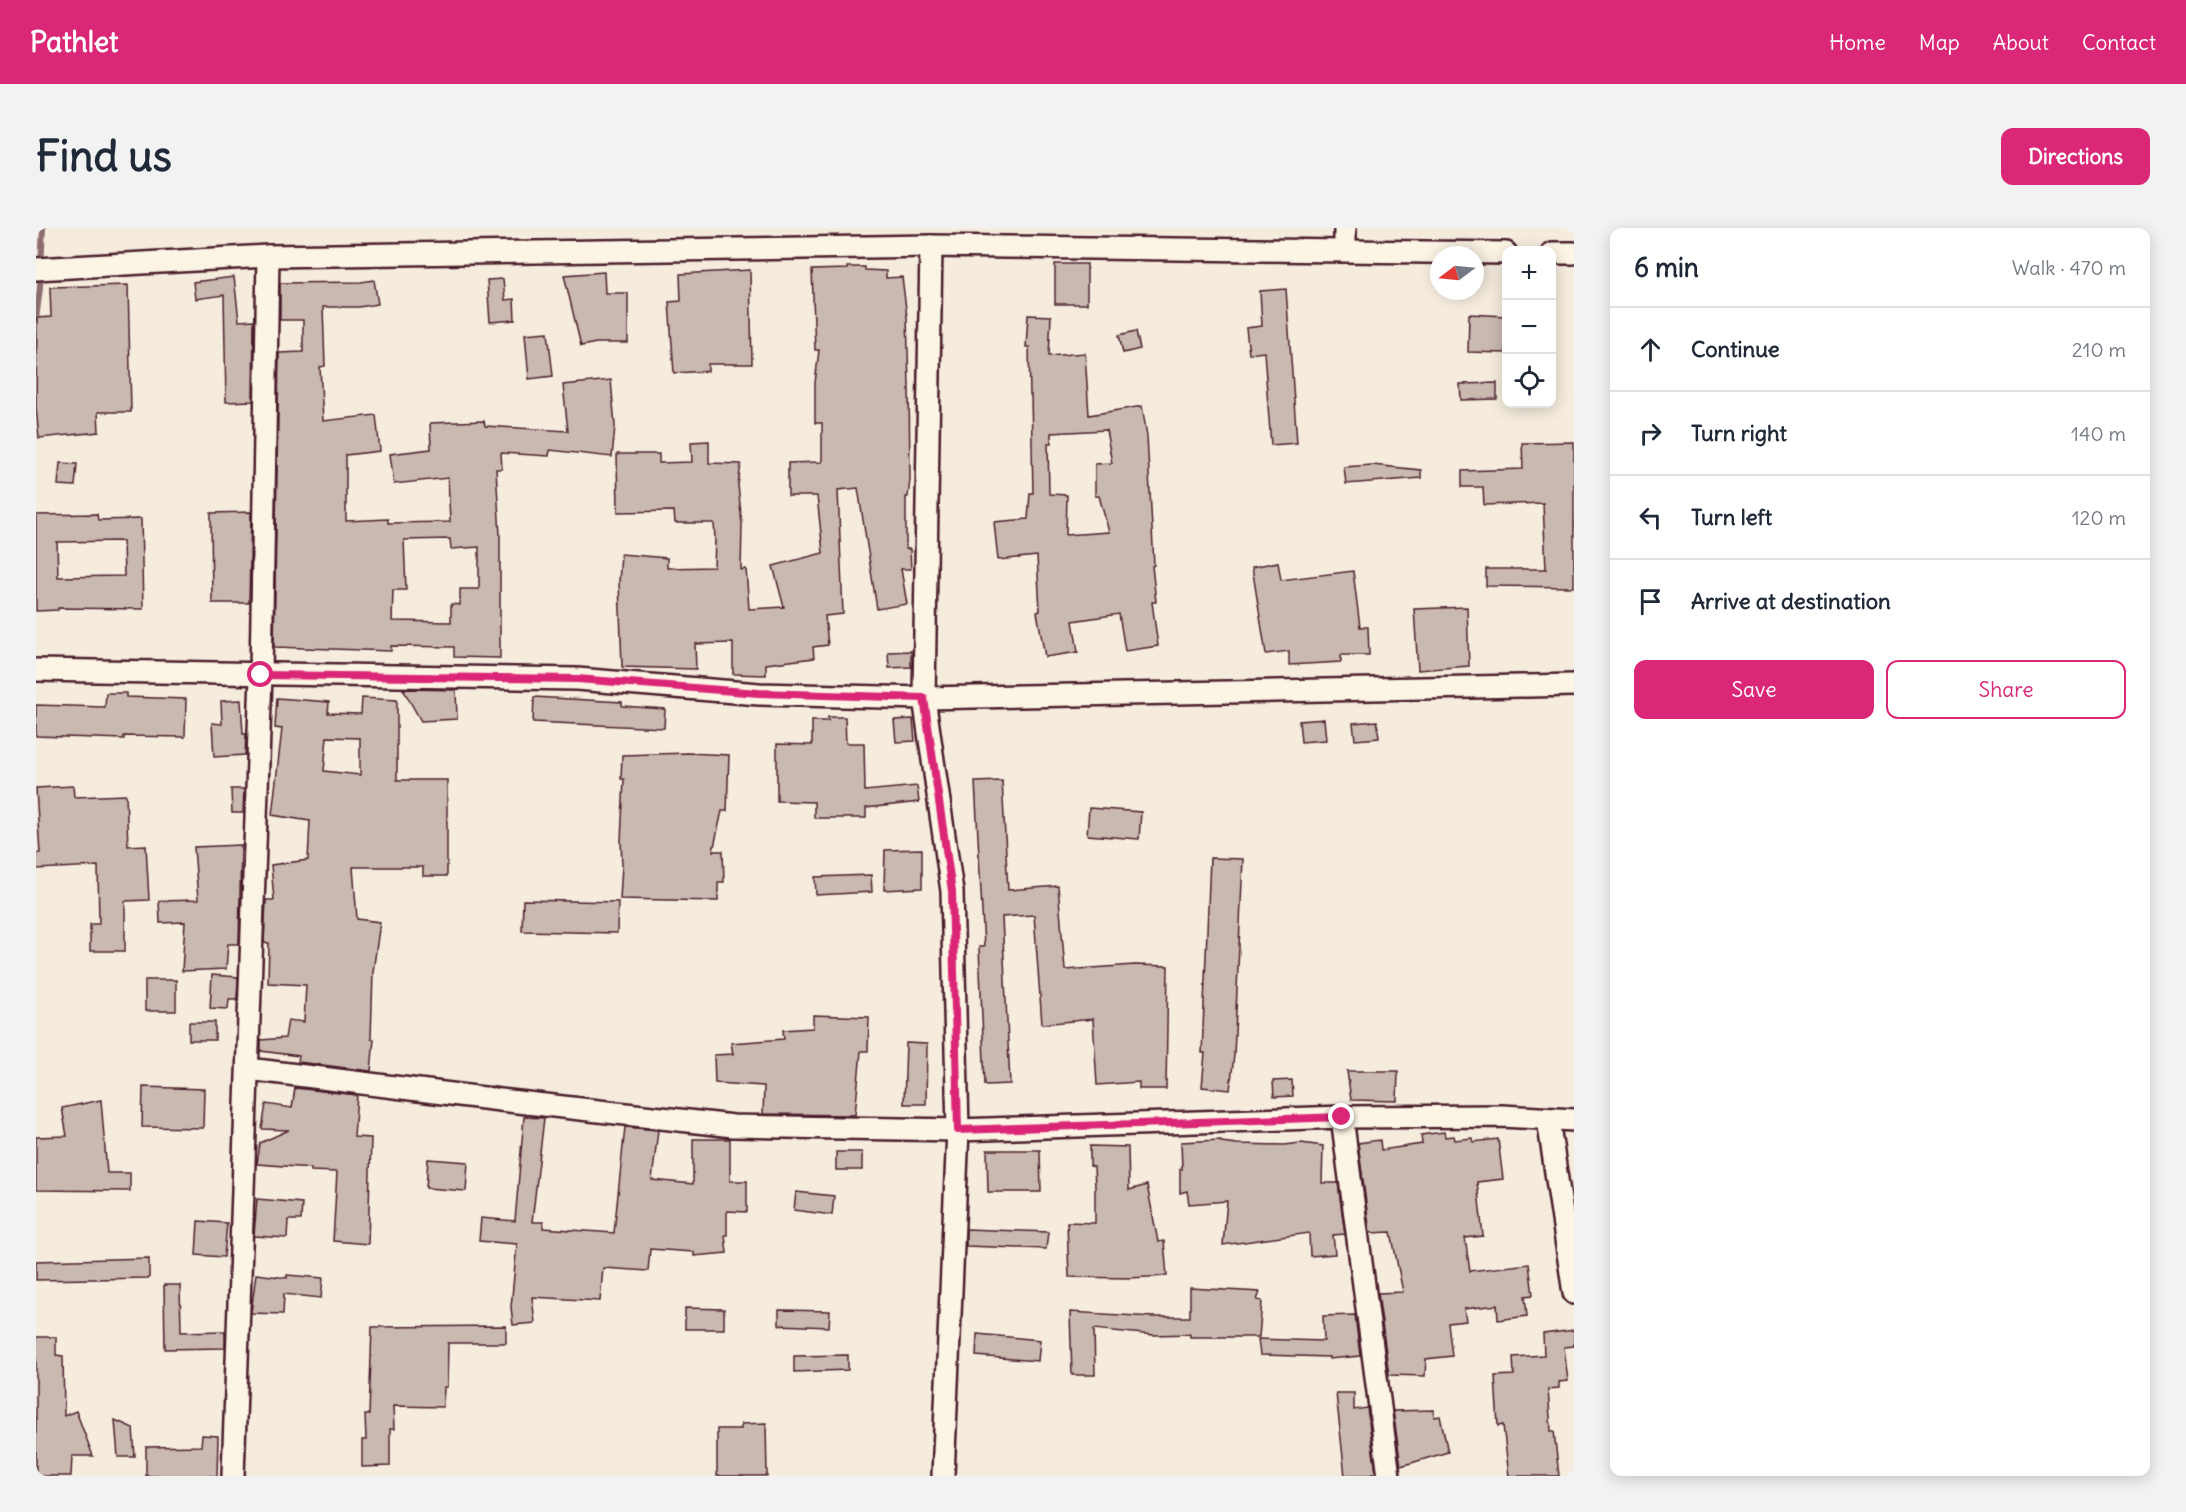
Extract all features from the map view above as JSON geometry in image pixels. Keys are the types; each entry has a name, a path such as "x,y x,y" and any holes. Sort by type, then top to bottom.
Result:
{"street":[{"path":"1345,228 1345,250"},
{"path":"930,246 924,698 952,891 958,1130 943,1476"},
{"path":"36,269 268,256 930,246 1502,253"},
{"path":"1556,253 1574,254"},
{"path":"233,1476 261,675 268,256"},
{"path":"36,670 577,679 759,693 924,698 1574,685"},
{"path":"248,1070 734,1126 958,1130 1342,1117 1502,1116 1574,1120"},
{"path":"1342,1117 1389,1476"},
{"path":"1548,1119 1574,1293"}],"building":[{"path":"1055,264 1087,264 1087,304 1055,304"},
{"path":"847,267 865,267 865,270 886,271 886,278 902,277 907,317 909,385 910,479 908,497 906,497 906,549 910,549 911,569 901,569 907,604 877,609 858,488 838,490 843,614 825,616 828,645 813,647 814,658 766,664 766,675 733,674 733,643 695,644 696,669 622,667 619,582 621,554 667,558 667,568 714,567 715,539 714,523 675,523 674,511 618,512 617,454 659,454 659,463 692,462 691,442 709,441 709,463 741,464 738,485 742,524 741,570 746,569 749,609 784,607 773,566 823,553 817,496 788,496 788,463 822,462 822,423 815,423 815,383 819,350 815,350 812,270 847,269"},
{"path":"750,270 752,364 708,364 708,371 674,373 669,302 681,301 680,274"},
{"path":"604,272 605,293 628,293 628,343 596,343 581,346 564,275"},
{"path":"234,277 239,321 254,320 253,401 226,402 224,295 195,299 193,282"},
{"path":"503,279 505,300 514,299 515,320 490,322 487,280"},
{"path":"374,280 378,304 359,307 323,307 325,366 320,367 323,421 376,415 380,451 346,455 346,521 388,519 388,523 450,522 448,478 394,484 390,454 431,449 430,423 484,421 485,426 568,431 563,385 611,380 615,426 612,457 550,450 549,456 501,453 502,469 496,469 500,535 500,658 454,657 454,647 391,646 391,651 274,647 279,353 303,352 303,320 280,320 280,283","holes":["450,539 451,549 479,547 479,589 460,589 460,605 451,604 451,622 392,621 393,590 406,590 404,540"]},
{"path":"128,285 131,412 98,412 99,432 39,438 36,407 37,318 51,317 50,287"},
{"path":"1286,289 1297,443 1271,445 1264,352 1249,354 1246,328 1262,326 1260,291"},
{"path":"1469,314 1502,316 1502,353 1468,352"},
{"path":"1028,315 1051,316 1049,356 1085,353 1089,415 1142,406 1147,436 1154,565 1152,566 1156,602 1152,602 1158,646 1125,651 1119,614 1073,621 1078,652 1045,657 1037,612 1040,611 1037,556 998,560 994,522 1028,519 1030,493 1033,493 1029,347 1026,347","holes":["1106,430 1112,463 1095,464 1095,496 1099,496 1109,532 1066,535 1067,495 1049,494 1048,443 1051,443 1051,433"]},
{"path":"1136,331 1140,349 1123,353 1119,335"},
{"path":"548,332 553,376 529,379 525,334"},
{"path":"1497,383 1497,399 1461,400 1460,384"},
{"path":"1574,442 1574,587 1486,586 1486,569 1546,569 1543,503 1484,505 1483,487 1462,487 1462,471 1523,469 1522,443"},
{"path":"60,463 77,464 75,486 58,485"},
{"path":"1372,465 1421,470 1421,478 1346,484 1344,467"},
{"path":"251,512 249,603 212,603 211,513"},
{"path":"97,514 98,520 141,519 143,609 58,608 58,610 36,611 36,515","holes":["123,541 124,576 58,577 57,542"]},
{"path":"1278,562 1281,580 1353,571 1360,627 1368,627 1369,655 1341,655 1341,662 1289,665 1289,651 1266,654 1252,567"},
{"path":"1467,607 1469,666 1418,670 1414,609"},
{"path":"911,651 911,667 889,668 888,652"},
{"path":"403,689 456,690 457,719 421,721"},
{"path":"106,693 126,693 126,697 186,699 185,737 124,736 124,739 36,736 36,705 105,707"},
{"path":"534,697 622,702 622,706 665,709 664,728 533,722"},
{"path":"277,698 329,702 328,713 361,714 362,698 397,700 397,780 447,780 447,876 423,876 423,867 353,867 357,919 380,922 373,972 371,1039 374,1039 371,1071 298,1062 299,1056 261,1051 261,1040 285,1038 288,1020 304,1022 306,985 268,983 269,943 264,943 266,900 274,900 271,865 308,860 310,821 272,815 282,729 275,728","holes":["327,737 360,738 360,775 324,771"]},
{"path":"241,700 243,734 246,734 245,755 214,757 212,723 222,724 221,701"},
{"path":"828,717 845,717 846,743 864,743 865,791 917,786 919,802 866,808 866,818 814,818 814,802 777,801 777,744 812,745 812,721 828,721"},
{"path":"913,719 915,741 896,742 894,720"},
{"path":"1324,719 1326,740 1301,742 1299,721"},
{"path":"1377,721 1379,738 1355,740 1353,723"},
{"path":"688,753 729,755 727,811 722,811 713,851 723,851 724,882 718,882 718,901 620,899 624,779 621,779 622,755"},
{"path":"1002,781 1008,890 1058,886 1065,970 1134,965 1168,966 1166,1089 1139,1089 1139,1082 1097,1085 1093,1019 1042,1024 1034,915 1002,917 1010,1084 985,1085 979,947 984,947 975,782"},
{"path":"73,786 74,797 126,795 128,846 146,845 149,900 125,901 125,951 90,951 90,924 99,924 98,866 36,869 36,853 40,853 36,788"},
{"path":"231,789 244,789 243,813 232,813"},
{"path":"1089,808 1141,812 1139,839 1087,835"},
{"path":"241,845 239,944 228,944 226,969 182,971 185,922 160,923 159,901 198,900 194,847"},
{"path":"922,849 922,888 884,890 885,850"},
{"path":"1210,858 1243,859 1234,1055 1230,1090 1202,1087 1205,1053 1202,1053"},
{"path":"871,875 872,892 816,895 815,877"},
{"path":"523,900 618,902 617,933 522,931"},
{"path":"212,975 238,977 237,999 229,999 228,1009 210,1008"},
{"path":"145,980 176,980 176,1011 145,1011"},
{"path":"813,1015 869,1017 868,1051 861,1051 855,1115 763,1114 764,1086 715,1083 714,1055 733,1054 731,1043 784,1039 783,1030 813,1028"},
{"path":"189,1022 215,1022 215,1040 189,1040"},
{"path":"906,1043 927,1044 926,1104 904,1104"},
{"path":"1347,1071 1398,1071 1397,1101 1351,1100"},
{"path":"1292,1080 1293,1096 1274,1097 1273,1081"},
{"path":"143,1087 204,1089 203,1128 142,1127"},
{"path":"295,1088 357,1095 354,1137 371,1138 368,1244 333,1241 337,1172 257,1164 260,1143 289,1130 262,1129 266,1104 292,1108"},
{"path":"101,1100 107,1173 130,1173 130,1191 36,1190 36,1137 67,1136 62,1108"},
{"path":"524,1117 544,1118 532,1222 543,1222 543,1228 614,1233 625,1127 658,1130 652,1180 693,1184 693,1139 730,1139 730,1181 747,1181 747,1212 727,1211 727,1235 725,1235 727,1253 694,1256 694,1252 650,1249 648,1271 603,1268 600,1301 532,1297 535,1323 513,1325 511,1307 517,1244 479,1241 481,1218 515,1221"},
{"path":"1444,1132 1445,1137 1454,1136 1455,1140 1472,1138 1473,1142 1498,1139 1503,1179 1477,1182 1483,1236 1465,1238 1470,1271 1529,1264 1533,1295 1525,1296 1527,1316 1498,1320 1497,1305 1464,1309 1466,1321 1448,1323 1452,1356 1426,1359 1425,1376 1389,1375 1378,1293 1403,1292 1391,1232 1370,1233 1358,1143 1380,1140 1381,1150 1422,1144 1421,1135"},
{"path":"1221,1140 1221,1142 1237,1144 1301,1143 1323,1146 1322,1183 1338,1183 1345,1234 1333,1235 1335,1254 1310,1256 1309,1233 1223,1245 1227,1201 1189,1204 1187,1191 1180,1193 1181,1142"},
{"path":"1090,1146 1128,1147 1129,1190 1147,1185 1158,1242 1164,1241 1167,1276 1069,1277 1067,1222 1095,1223 1094,1167 1090,1166"},
{"path":"987,1150 1040,1150 1041,1192 988,1192"},
{"path":"836,1152 862,1152 862,1170 836,1170"},
{"path":"428,1159 468,1162 466,1191 426,1188"},
{"path":"796,1192 834,1196 832,1215 794,1210"},
{"path":"257,1199 302,1203 301,1220 288,1220 287,1238 254,1236"},
{"path":"198,1221 227,1223 224,1257 196,1255"},
{"path":"966,1229 1048,1232 1046,1249 966,1246"},
{"path":"149,1258 149,1278 36,1280 36,1261"},
{"path":"256,1274 287,1278 287,1275 323,1278 321,1298 284,1294 283,1314 251,1313"},
{"path":"164,1285 180,1285 181,1332 225,1331 225,1348 165,1349"},
{"path":"1190,1288 1260,1292 1257,1300 1262,1301 1259,1337 1190,1337 1190,1334 1154,1335 1094,1329 1095,1375 1072,1375 1070,1312 1190,1317"},
{"path":"685,1308 724,1309 724,1329 685,1329"},
{"path":"779,1310 830,1311 829,1327 779,1325"},
{"path":"1355,1315 1360,1356 1329,1359 1329,1357 1260,1355 1258,1339 1324,1341 1323,1316"},
{"path":"506,1326 506,1343 448,1343 447,1387 444,1387 443,1407 393,1406 394,1429 390,1429 390,1466 362,1467 362,1440 366,1440 365,1415 369,1415 372,1327"},
{"path":"1574,1330 1574,1346 1564,1347 1568,1381 1559,1382 1559,1388 1548,1389 1551,1431 1554,1431 1559,1476 1509,1476 1503,1425 1498,1426 1495,1376 1514,1375 1513,1357 1544,1355 1543,1334"},
{"path":"977,1334 1040,1340 1038,1361 976,1356"},
{"path":"36,1337 56,1337 56,1355 63,1356 64,1416 76,1411 93,1456 72,1456 71,1476 36,1476"},
{"path":"848,1355 848,1370 794,1372 794,1356"},
{"path":"1336,1393 1354,1393 1354,1410 1367,1408 1376,1473 1365,1476 1345,1476"},
{"path":"1434,1410 1434,1417 1440,1416 1448,1452 1401,1466 1393,1411"},
{"path":"115,1420 133,1428 135,1457 118,1457"},
{"path":"766,1423 767,1476 717,1476 717,1429 741,1429 741,1424"},
{"path":"202,1435 218,1436 217,1476 146,1476 146,1447 201,1446"}],"waterway":[{"path":"36,319 43,228"}],"route":[{"path":"261,675 577,679 759,693 924,698 952,891 958,1130 1342,1117"}]}
